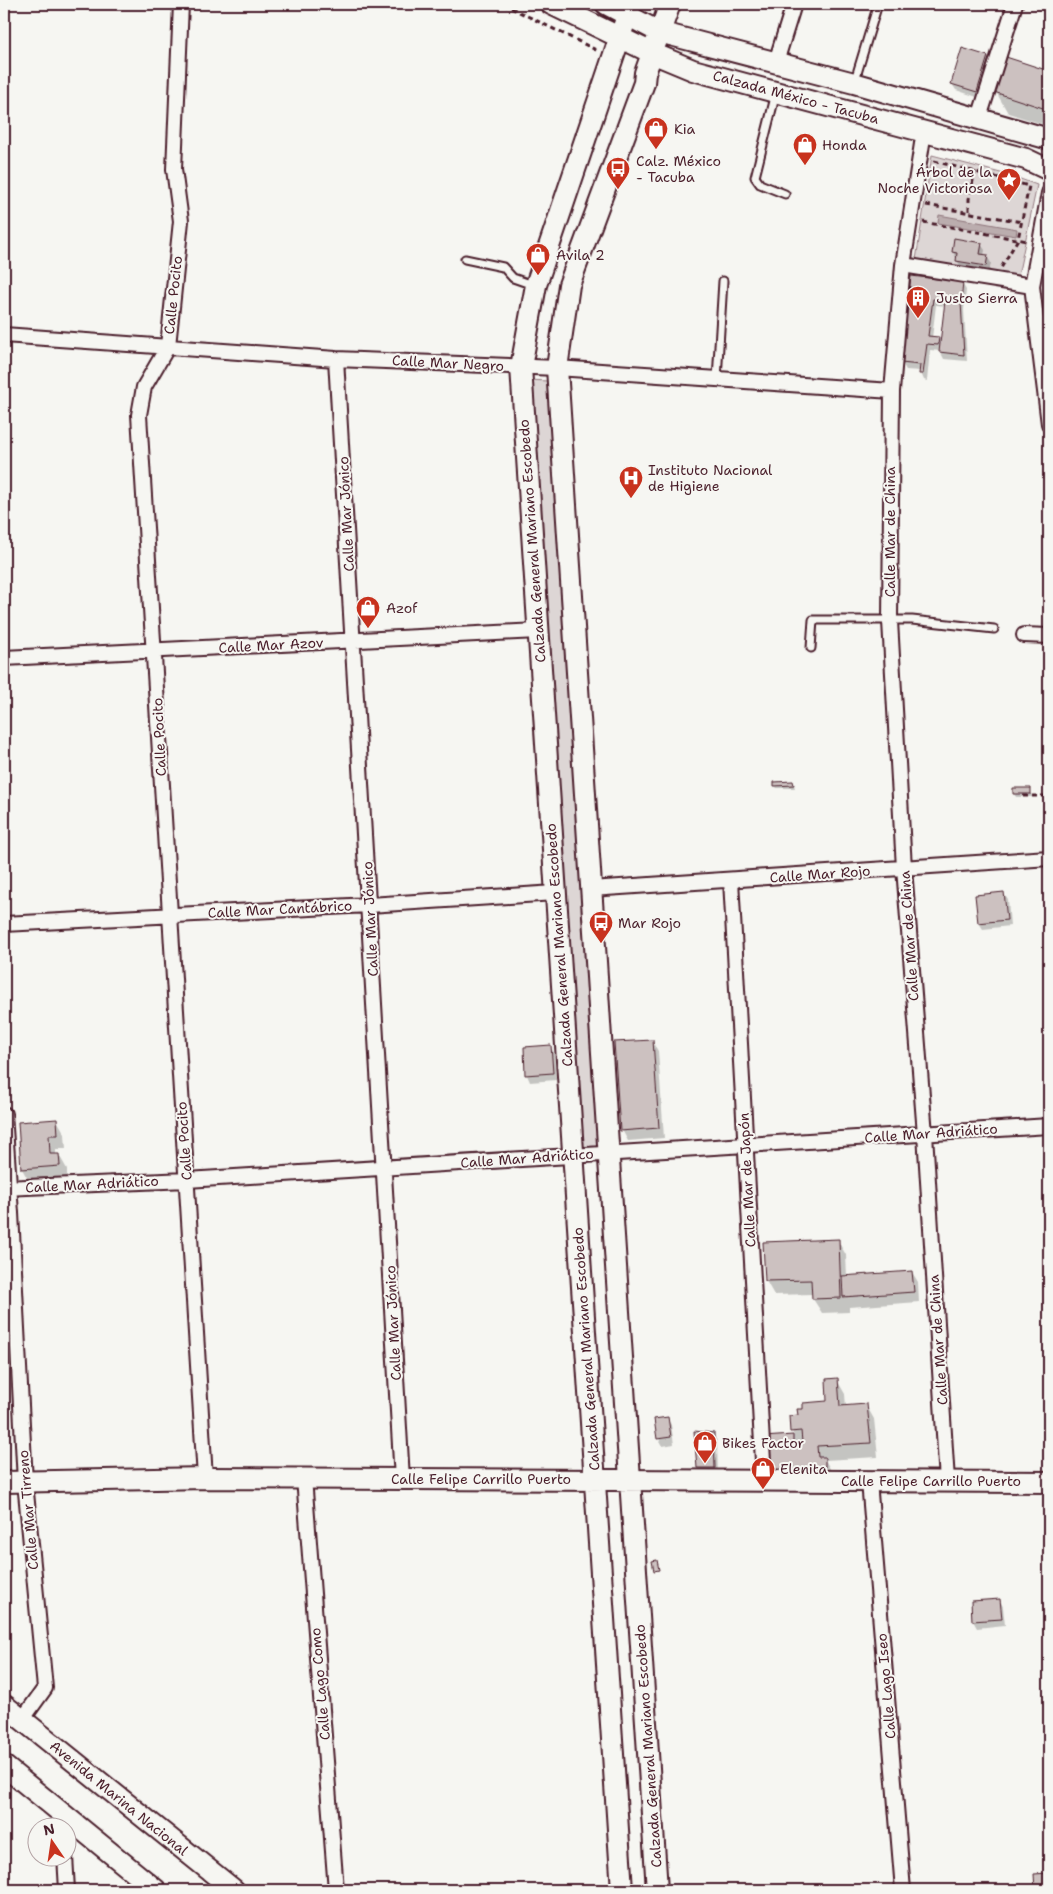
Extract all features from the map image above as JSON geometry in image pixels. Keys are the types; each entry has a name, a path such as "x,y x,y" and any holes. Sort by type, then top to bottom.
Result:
{"main road":[{"name":"Calzada México - Tacuba","path":"552,4 652,53 693,70 1026,159 1049,170"},
{"name":"Calzada México - Tacuba","path":"606,4 629,9 660,32 854,83 1049,139"},
{"name":"Calzada General Mariano Escobedo","path":"658,1890 557,368 569,285 644,83 652,53 670,4"},
{"name":"Calzada General Mariano Escobedo","path":"622,1890 521,367 536,286 629,9"},
{"name":"Calle Felipe Carrillo Puerto","path":"4,1482 304,1478 1049,1482"},
{"name":"Avenida Marina Nacional","path":"4,1705 234,1890"},
{"path":"4,1766 58,1816"},
{"path":"78,1832 156,1890"}],"street":[{"name":"Calle Pocito","path":"181,4 174,169 181,221 168,346 144,387 139,415 205,1478"},
{"path":"776,62 794,4"},
{"path":"979,118 1015,4"},
{"name":"Calle Mar de China","path":"924,131 902,266 892,391 890,621 904,868 947,1481"},
{"path":"1049,193 1032,286 1046,362 1049,424"},
{"path":"902,266 1032,286"},
{"name":"Calle Mar Negro","path":"4,335 336,358 557,368 892,391"},
{"name":"Calle Mar Jónico","path":"336,358 402,1479"},
{"name":"Calle Mar Azov","path":"4,658 538,631"},
{"path":"1024,635 1049,636"},
{"name":"Calle Mar Rojo","path":"591,889 1049,858"},
{"name":"Calle Mar de Japón","path":"731,880 764,1480"},
{"name":"Calle Mar Cantábrico","path":"4,924 369,905 555,893"},
{"name":"Calle Mar Tirreno","path":"4,1114 6,1188 25,1482 45,1688 22,1720"},
{"name":"Calle Mar Adriático","path":"6,1188 187,1180 1049,1126"},
{"name":"Calle Lago Como","path":"304,1478 336,1890"},
{"name":"Calle Lago Iseo","path":"869,1481 904,1890"},
{"path":"66,1866 67,1890"}],"lane":[{"path":"854,83 878,4"},
{"path":"776,92 756,168 756,177 760,184 785,194"},
{"path":"465,259 503,267 513,278 536,286"},
{"path":"717,379 723,281"},
{"path":"811,648 812,620 912,620 994,629"}],"path":[{"path":"921,157 1029,186 1018,239 1000,271"},
{"path":"969,211 969,199 975,171"},
{"path":"926,204 1022,222"},
{"path":"909,220 1040,243"},
{"path":"1023,796 1049,796"}],"shaded area":[{"path":"932,155 1012,176 1037,185 1018,276 916,260"},
{"path":"939,215 1017,229 1016,236 938,223"},
{"path":"527,380 548,381 602,1146 577,1148"}],"building":[{"path":"962,48 988,56 977,92 951,84"},
{"path":"1006,57 1049,71 1049,110 994,92"},
{"path":"954,238 982,243 980,254 988,255 986,266 956,261 957,253 952,252"},
{"name":"Justo Sierra","path":"911,276 963,282 961,302 933,299 928,336 939,337 938,345 927,344 923,374 919,374 920,365 901,363"},
{"path":"945,301 961,302 964,355 939,352"},
{"path":"793,781 794,785 774,786 774,782"},
{"path":"1013,788 1031,788 1031,794 1013,794"},
{"path":"1004,892 1007,920 978,923 975,895"},
{"path":"653,1040 659,1128 620,1131 614,1042"},
{"path":"551,1045 553,1073 525,1075 524,1047"},
{"path":"57,1119 58,1135 49,1135 50,1154 59,1154 60,1166 21,1169 18,1122"},
{"path":"839,1239 841,1298 812,1299 811,1280 765,1281 763,1242"},
{"path":"912,1271 914,1292 843,1297 842,1276"},
{"path":"838,1378 840,1406 867,1404 871,1443 817,1446 818,1457 825,1457 825,1472 766,1476 763,1437 793,1435 793,1443 802,1442 801,1431 790,1432 789,1416 798,1415 797,1409 803,1409 803,1403 827,1401 826,1379"},
{"path":"668,1417 671,1437 657,1439 654,1419"},
{"path":"694,1431 714,1433 715,1468 697,1468"},
{"path":"657,1560 659,1570 654,1571 652,1561"},
{"path":"1000,1599 1002,1619 972,1621 971,1601"},
{"path":"1049,1873 1049,1890 1035,1890 1034,1874"}],"place":[{"name":"Kia","path":"656,150"},
{"name":"Honda","path":"805,166"},
{"name":"Calz. México - Tacuba","path":"618,190"},
{"name":"Árbol de la Noche Victoriosa","path":"1009,201"},
{"name":"Avila 2","path":"538,276"},
{"name":"Justo Sierra","path":"918,319"},
{"name":"Instituto Nacional de Higiene","path":"631,499"},
{"name":"Azof","path":"368,629"},
{"name":"Mar Rojo","path":"601,944"},
{"name":"Bikes Factor","path":"705,1464"},
{"name":"Elenita","path":"763,1490"}]}
